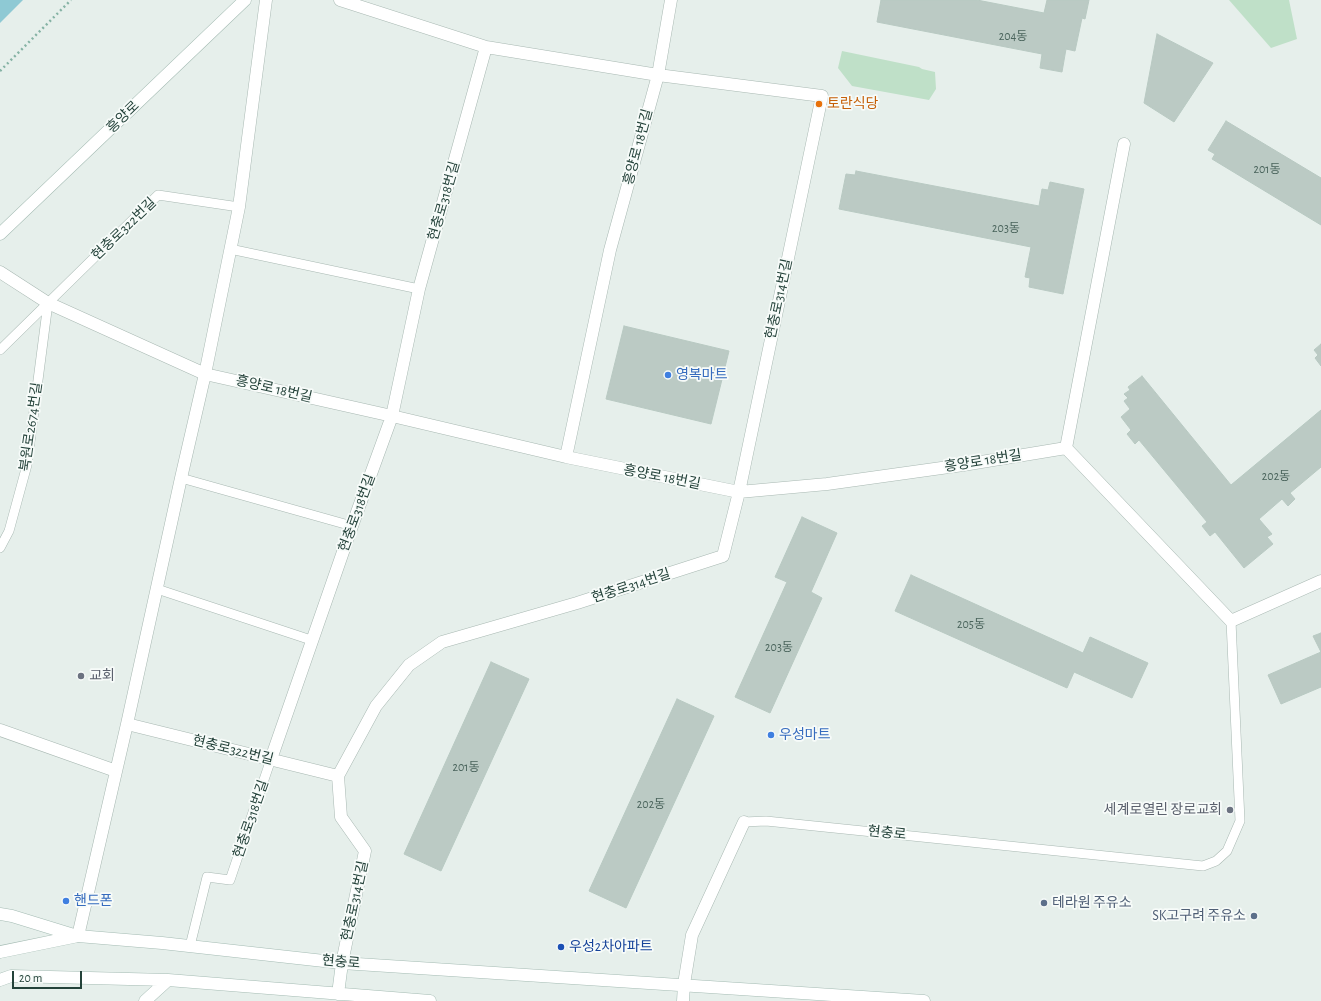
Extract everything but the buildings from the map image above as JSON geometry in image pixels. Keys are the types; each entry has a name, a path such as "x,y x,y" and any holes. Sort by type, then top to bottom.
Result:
{"street":[{"name":"흥양로","path":"0,234 245,0"},
{"path":"0,914 12,916 78,936 127,724 180,478 205,374 239,208 266,0"},
{"path":"340,0 486,47 658,75"},
{"name":"흥양로 18번길","path":"566,458 610,250 658,75 671,0"},
{"name":"현충로318번길","path":"271,759 311,640 392,416 419,289 486,47"},
{"name":"현충로314번길","path":"338,998 342,962 365,851 341,817 338,776 376,706 409,665 442,642 577,603 723,556 739,492 822,96 658,75"},
{"path":"1124,144 1066,448 1231,621 1321,580"},
{"name":"흥양로 18번길","path":"0,272 48,302 205,374 392,416 566,458 739,492 828,484 963,465 1066,448"},
{"name":"현충로322번길","path":"127,724 338,776"},
{"path":"0,730 116,771"},
{"name":"현충로","path":"684,984 692,935 744,822"},
{"name":"현충로","path":"0,952 78,936 342,962 924,1001"},
{"path":"0,980 11,976 168,980 338,998 430,1001"},
{"path":"145,1001 168,980"},
{"path":"684,984 684,1001"}],"lane":[{"name":"현충로322번길","path":"48,302 158,195 239,208"},
{"path":"230,249 419,289"},
{"path":"0,350 48,302"},
{"name":"북원로2674번길","path":"0,548 9,531 27,465 48,302"},
{"path":"180,478 352,526"},
{"path":"157,589 311,640"},
{"name":"현충로","path":"744,822 766,821 1203,866 1216,861 1227,851 1240,820 1231,621"},
{"name":"현충로318번길","path":"190,946 207,876 230,880 271,759"}],"path":[{"path":"0,71 70,0"}],"green space":[{"path":"1229,0 1289,0 1297,39 1271,48"},
{"path":"842,51 919,67 935,72 936,89 929,100 852,86 838,68"}],"water":[{"path":"0,0 23,0 0,23"}],"place":[{"name":"토란식당","path":"819,104"},
{"name":"영복마트","path":"668,375"},
{"name":"교회","path":"81,676"},
{"name":"우성마트","path":"771,735"},
{"name":"세계로열린 장로교회","path":"1230,810"},
{"name":"핸드폰","path":"66,901"},
{"name":"테라원 주유소","path":"1044,903"},
{"name":"SK고구려 주유소","path":"1254,916"},
{"name":"우성2차아파트","path":"561,947"}]}
